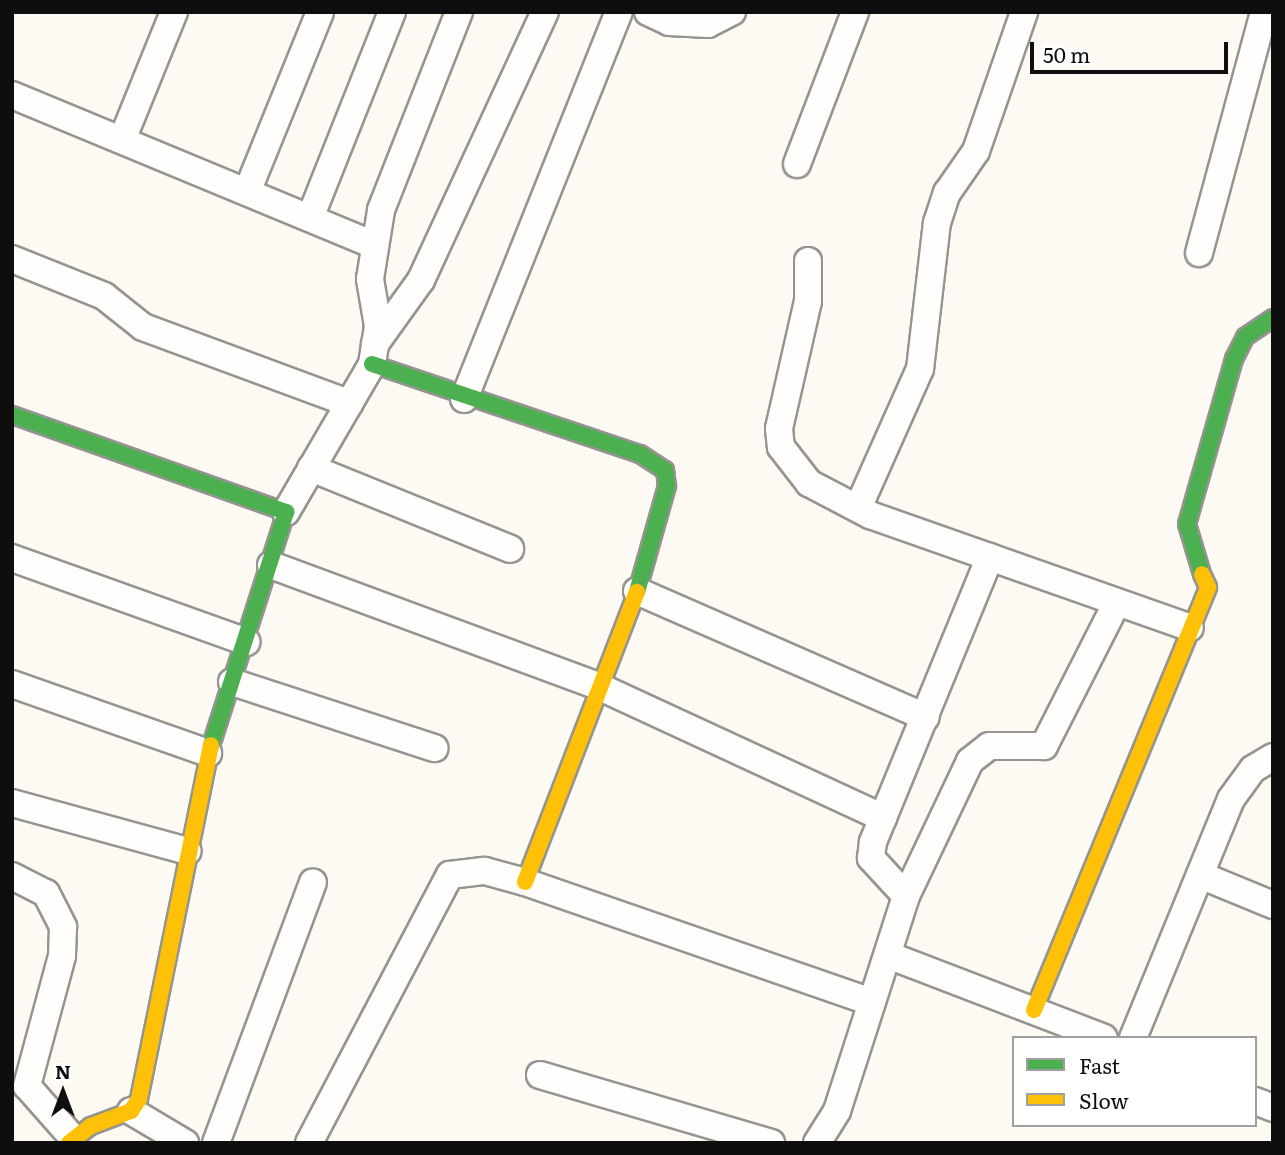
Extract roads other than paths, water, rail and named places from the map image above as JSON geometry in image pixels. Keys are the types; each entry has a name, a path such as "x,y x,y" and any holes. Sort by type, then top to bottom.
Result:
{"street":[{"path":"122,140 174,12"},
{"path":"247,192 320,12"},
{"path":"310,219 392,12"},
{"path":"373,354 372,244 459,12"},
{"path":"12,876 46,893 63,927 62,956 27,1086 70,1140 131,1111 139,1099 208,753 286,512 349,403 373,354 421,280 545,12"},
{"path":"464,399 619,12"},
{"path":"648,12 669,22 708,24 732,12"},
{"path":"797,164 855,12"},
{"path":"858,508 920,369 937,223 947,194 976,151 1024,12"},
{"path":"1199,253 1264,12"},
{"path":"12,95 372,244"},
{"path":"12,259 104,296 143,327 349,403"},
{"path":"808,261 808,301 784,400 781,447 809,484 858,508 1190,628"},
{"path":"1034,1010 1208,587 1188,544 1187,524 1234,359 1245,337 1273,318"},
{"path":"373,354 464,399 640,454 666,470 667,486 637,591 525,882"},
{"path":"12,415 286,512"},
{"path":"311,468 510,549"},
{"path":"906,896 871,858 883,818 990,557"},
{"path":"12,558 246,642"},
{"path":"271,565 600,687 883,818"},
{"path":"637,591 926,717"},
{"path":"817,1143 837,1111 906,896 970,761 989,746 1030,751 1044,746 1117,602"},
{"path":"232,682 434,747"},
{"path":"12,684 208,753"},
{"path":"1134,1036 1231,799 1253,769 1273,757"},
{"path":"12,803 188,852"},
{"path":"309,1143 450,875 485,871 525,882 872,1002"},
{"path":"1200,875 1273,905"},
{"path":"216,1143 313,882"},
{"path":"888,955 1099,1036"},
{"path":"540,1075 771,1143"},
{"path":"131,1111 185,1143"}]}
